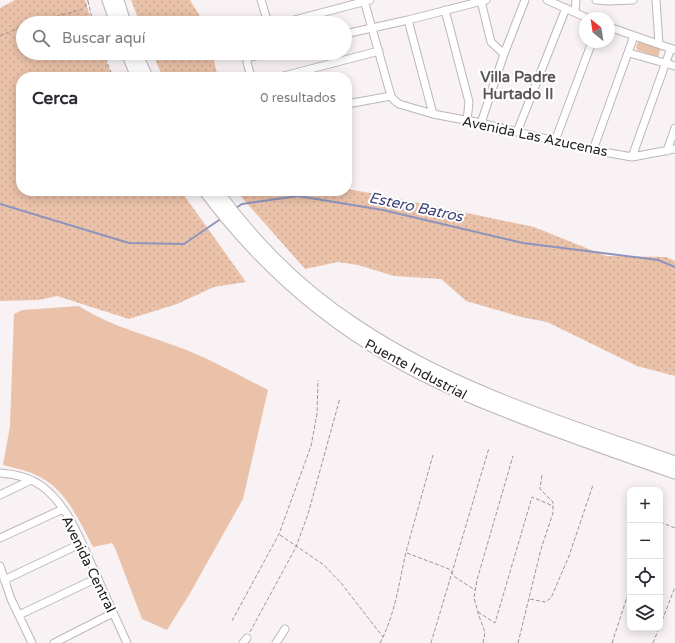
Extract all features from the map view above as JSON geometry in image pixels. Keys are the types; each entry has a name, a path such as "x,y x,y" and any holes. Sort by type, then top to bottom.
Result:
{"highway":[{"path":"108,0 114,16"},
{"path":"118,0 123,16"},
{"path":"130,60 135,72"},
{"path":"139,60 145,72"},
{"name":"Puente Industrial","path":"208,196 235,229 268,264 305,298 352,328 408,357 506,402 675,462"},
{"name":"Puente Industrial","path":"221,196 253,235 281,264 352,328 391,358 463,394 544,427 675,473"}],"street":[{"path":"261,0 266,16"},
{"path":"308,16 366,0 372,28 391,96 352,103"},
{"path":"352,32 408,20 484,0 491,42 504,54"},
{"path":"481,123 504,54 525,0"},
{"path":"547,0 579,14"},
{"path":"575,12 576,0"},
{"path":"596,0 609,2 633,0"},
{"path":"656,0 659,44"},
{"path":"517,132 566,8"},
{"path":"445,10 469,102 466,121"},
{"path":"408,20 433,114"},
{"path":"615,29 673,49 666,63 632,157"},
{"path":"593,150 634,36"},
{"path":"554,141 590,48"},
{"path":"352,58 379,51"},
{"path":"629,53 675,66"},
{"path":"248,60 250,72"},
{"path":"299,72 345,60"},
{"name":"Avenida Las Azucenas","path":"391,96 396,102 433,114 481,123 593,150 632,157 675,149"},
{"path":"667,151 675,128"},
{"name":"Avenida Central","path":"0,473 12,474 31,480 49,493 63,509 82,543 127,643"},
{"path":"0,495 31,480"},
{"path":"0,538 63,509"},
{"path":"4,580 82,543"},
{"path":"0,566 4,580 32,643"},
{"path":"19,615 97,578"},
{"path":"54,643 113,614"},
{"path":"276,643 285,629"}],"path":[{"path":"58,16 80,10 85,6 88,0"},
{"path":"88,0 91,16"},
{"path":"0,36 16,29"},
{"path":"107,60 111,72"},
{"path":"232,621 279,534 311,446 317,414 318,380"},
{"path":"245,640 296,547 308,514 340,398"},
{"path":"431,643 489,448"},
{"path":"380,643 386,631 398,590 406,552 433,455"},
{"path":"483,643 485,632 474,598 475,590 513,456"},
{"path":"518,643 541,549 553,513 553,502 540,489 542,474"},
{"path":"529,599 545,602 551,598 569,556 593,485"},
{"path":"478,612 495,623 532,496 553,506"},
{"path":"662,523 675,528"},
{"path":"279,534 324,565 341,584 383,638"},
{"path":"406,552 449,569 455,577 475,590"},
{"path":"663,618 675,587"},
{"path":"612,643 628,595"},
{"path":"653,643 658,631"}],"shaded area":[{"path":"15,0 85,0 90,16 16,16 16,60 106,60 110,72 16,72 16,196 185,196 246,282 214,287 177,304 129,319 57,296 39,300 0,301 0,8"},
{"path":"131,0 190,0 200,16 137,16"},
{"path":"639,40 661,48 658,57 637,50 636,47"},
{"path":"155,60 214,60 217,72 161,72"},
{"path":"352,190 534,227 606,256 666,257 675,261 675,376 637,366 547,322 521,317 466,301 441,279 394,276 358,265 338,262 305,269 240,196 352,196"},
{"path":"79,306 92,314 119,326 199,355 268,390 243,499 189,595 167,630 142,619 112,543 93,547 77,516 56,488 32,473 3,465 10,426 14,314 22,310"}],"waterway":[{"name":"Estero Batros","path":"236,208 242,204 298,196 383,210 523,243 658,260 675,267"},
{"name":"Estero Batros","path":"0,204 129,243 184,244 222,218"}],"district":[{"name":"Villa Padre Hurtado II","path":"518,86"}]}
